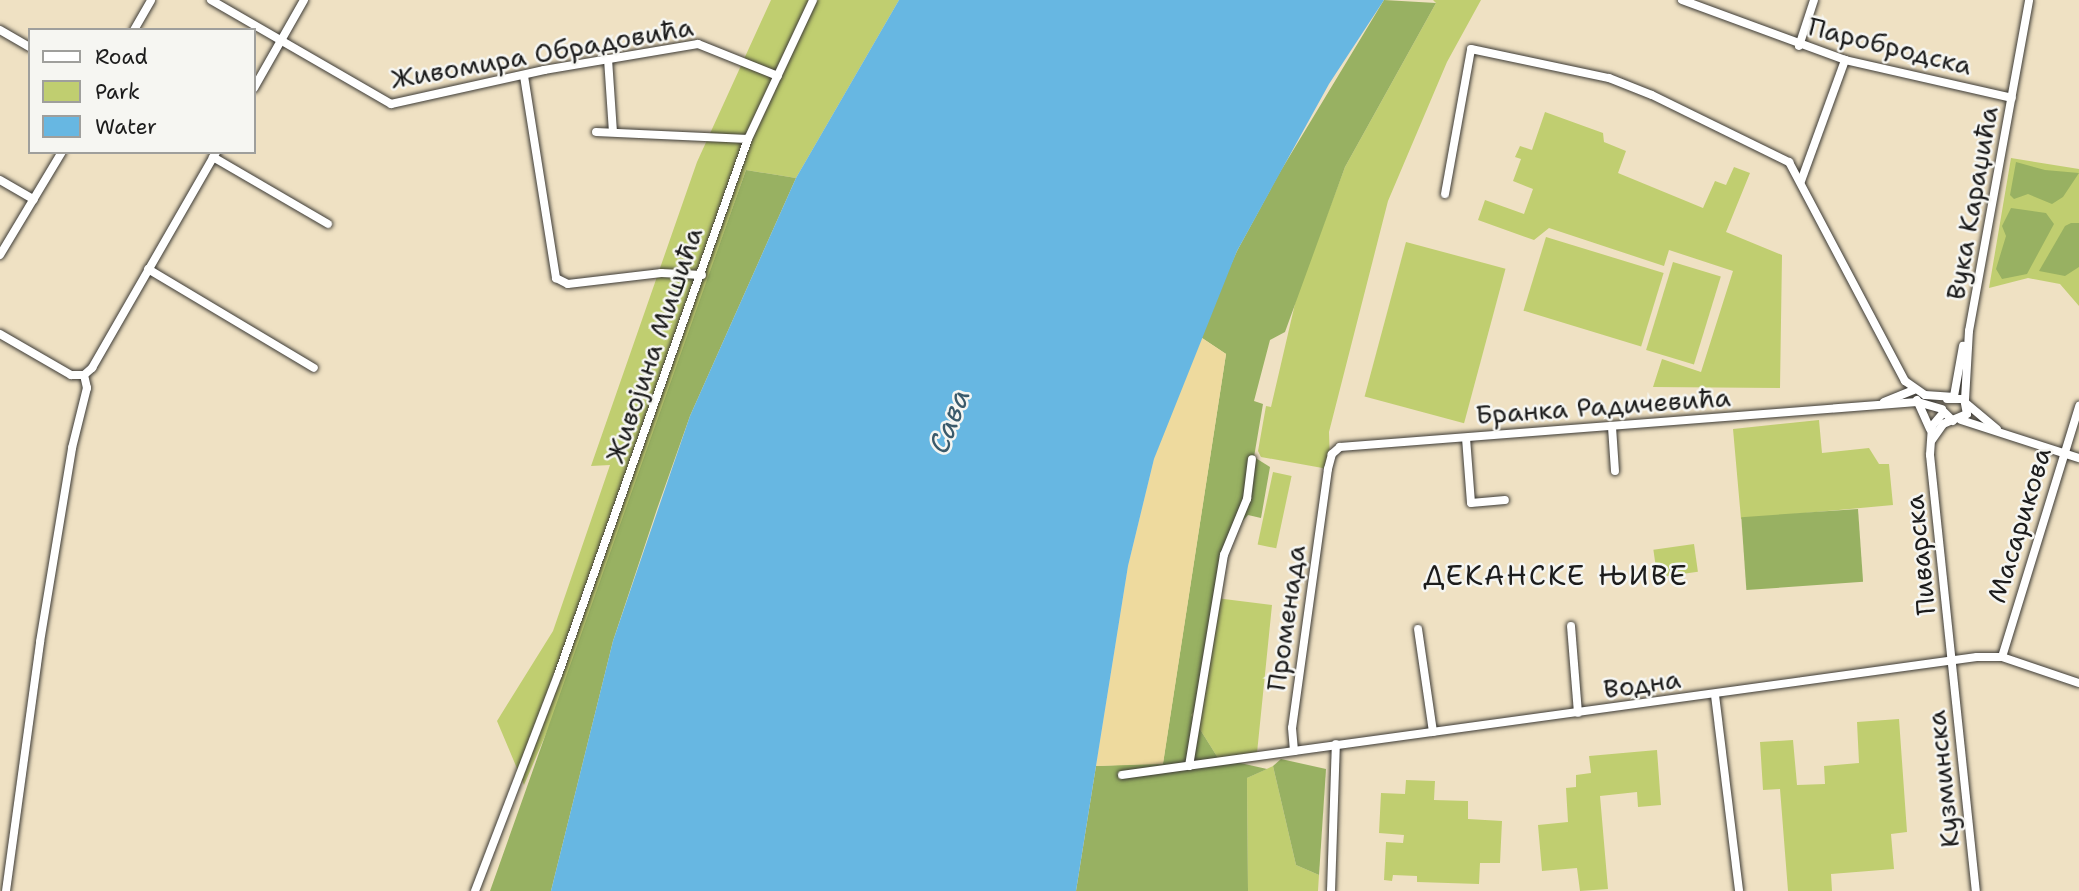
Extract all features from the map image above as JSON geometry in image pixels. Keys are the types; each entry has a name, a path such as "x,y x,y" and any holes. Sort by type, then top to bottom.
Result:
{"street":[{"path":"135,28 151,0"},
{"name":"Живомира Обрадовића","path":"211,0 391,104 608,59 698,44 778,76"},
{"path":"256,85 304,0"},
{"name":"Живојина Мишића","path":"475,891 543,706 563,663 748,139 813,0"},
{"name":"Паробродска","path":"1682,0 1799,46 1845,60 2012,98"},
{"path":"1799,46 1814,0"},
{"name":"Вука Караџића","path":"1953,396 1969,331 2029,0"},
{"path":"0,30 28,46"},
{"name":"Пиварска","path":"1446,194 1471,49 1609,78 1653,95 1779,156 1795,169 1888,351 1914,390 1917,402 1928,418 1953,662"},
{"path":"608,59 613,132"},
{"path":"1801,181 1845,60"},
{"path":"524,76 556,278 568,284 662,273 702,275"},
{"path":"596,132 748,139"},
{"path":"0,255 61,154"},
{"path":"6,891 40,642 87,388 84,375 215,155 328,224"},
{"path":"0,180 34,200"},
{"path":"149,269 314,368"},
{"name":"Вука Караџића","path":"1957,421 1966,402 1969,331"},
{"path":"0,334 71,375 84,375"},
{"path":"1914,390 1953,396 1966,402 2003,432"},
{"name":"Бранка Радичевића","path":"1875,405 1914,390"},
{"name":"Пиварска","path":"1931,443 1932,426 1953,396"},
{"name":"Бранка Радичевића","path":"1335,450 1350,445 1917,402 1943,411"},
{"name":"Масарикова","path":"2002,657 2062,453 2079,406"},
{"path":"1943,411 1957,421 2003,432 2079,458"},
{"path":"1931,443 1943,424 1957,421"},
{"path":"1612,427 1615,471"},
{"path":"1466,438 1471,503 1505,500"},
{"name":"Променада","path":"1294,751 1295,702 1328,469 1335,450"},
{"path":"1189,766 1224,555 1247,499 1252,459"},
{"path":"1571,626 1578,713"},
{"path":"1418,629 1433,732"},
{"path":"2002,657 2079,683"},
{"name":"Водна","path":"1336,744 2002,657"},
{"name":"Кузминска","path":"1953,662 1976,891"},
{"path":"1715,695 1739,891"},
{"path":"1122,775 1336,744 1331,891"}],"green space":[{"path":"771,0 899,0 796,178 746,170 561,699 524,785 497,721 553,631 610,465 591,466 697,162"},
{"path":"1384,0 1436,3 1345,167 1285,332 1270,340 1254,401 1263,404 1254,457 1270,467 1261,518 1248,515 1228,537 1208,676 1200,705 1191,715 1218,758 1267,769 1247,778 1248,891 1076,891 1096,766 1163,763 1226,354 1199,336 1237,251 1280,172"},
{"path":"1433,0 1481,0 1447,62 1388,201 1329,432 1330,464 1328,469 1261,457 1258,451 1266,406 1271,407 1297,295 1345,167 1436,3"},
{"path":"1545,112 1603,133 1604,142 1626,151 1618,173 1703,208 1715,181 1726,185 1734,167 1750,173 1726,232 1782,255 1780,388 1653,387 1662,359 1701,372 1733,271 1669,250 1664,266 1549,228 1534,240 1478,220 1485,200 1524,214 1533,189 1513,181 1521,159 1515,157 1520,146 1532,150"},
{"path":"2011,158 2079,169 2079,306 2060,284 2028,278 1989,288"},
{"path":"2016,162 2045,170 2079,173 2063,197 2052,204 2028,194 2014,199 2010,195"},
{"path":"746,170 796,178 690,416 657,509 613,641 551,891 490,891"},
{"path":"2011,208 2046,213 2054,224 2027,274 2002,279 1996,269 2006,236 2002,226"},
{"path":"2079,223 2079,267 2065,276 2039,271 2065,226"},
{"path":"1546,237 1664,273 1641,347 1523,311"},
{"path":"1406,242 1505,269 1464,423 1365,397"},
{"path":"1673,262 1721,277 1694,365 1646,350"},
{"path":"1819,420 1822,453 1869,448 1879,464 1889,464 1893,505 1741,519 1733,429"},
{"path":"1273,472 1292,476 1276,548 1258,544"},
{"path":"1858,509 1863,582 1746,590 1741,517"},
{"path":"1694,544 1698,572 1657,577 1653,550"},
{"path":"1216,598 1272,605 1257,753 1218,758 1191,715 1200,705"},
{"path":"1899,719 1907,832 1891,834 1894,869 1831,874 1832,891 1788,891 1780,789 1763,790 1760,742 1793,740 1797,785 1825,784 1824,766 1859,763 1857,722"},
{"path":"1657,750 1661,805 1638,807 1637,792 1600,796 1608,889 1580,891 1577,868 1542,871 1538,825 1568,822 1566,788 1576,787 1576,775 1591,773 1589,756"},
{"path":"1281,759 1326,769 1319,875 1296,865 1273,766"},
{"path":"1273,766 1296,865 1319,875 1318,891 1248,891 1247,778"},
{"path":"1406,780 1435,781 1434,800 1468,801 1468,819 1502,821 1500,863 1480,863 1479,884 1417,882 1417,876 1393,875 1392,881 1384,880 1386,842 1403,843 1404,835 1379,833 1381,793 1405,794"}],"sand":[{"path":"1199,336 1226,354 1163,764 1096,766 1128,566 1154,459"}],"water":[{"name":"Сава","path":"899,0 1384,0 1329,84 1237,251 1154,459 1128,566 1076,891 551,891 613,641 690,416 796,178"}],"district":[{"name":"ДЕКАНСКЕ ЊИВЕ","path":"1556,575"}]}
